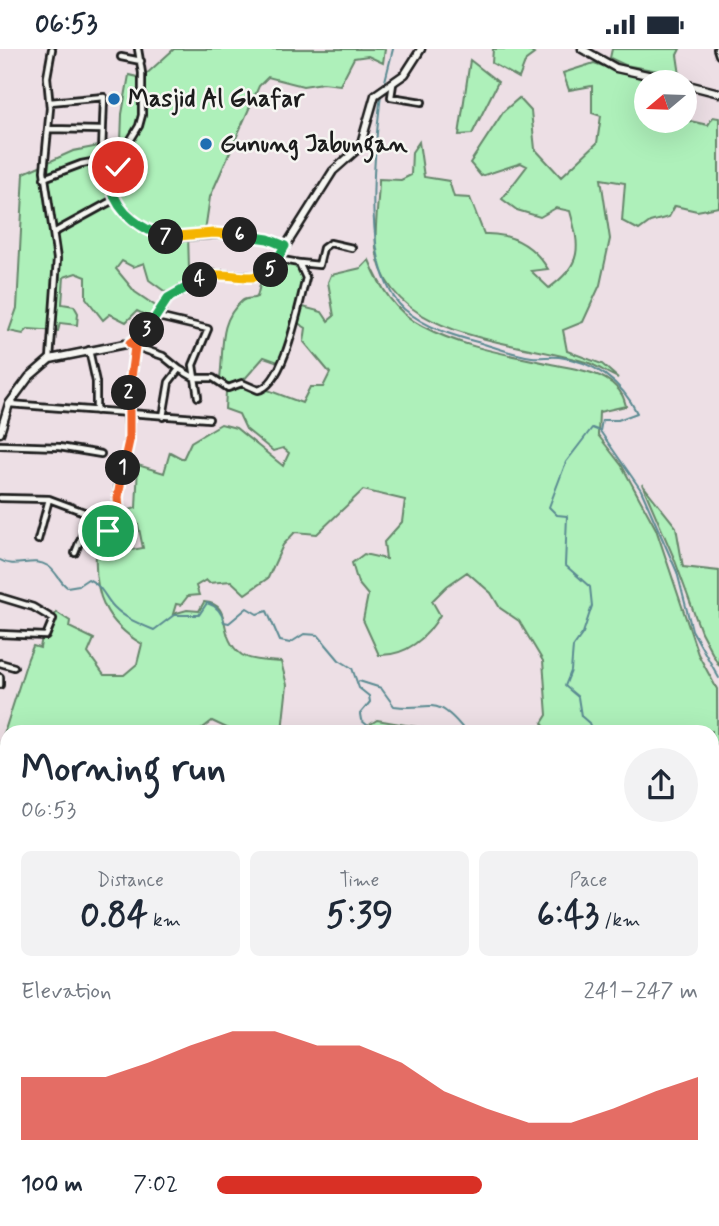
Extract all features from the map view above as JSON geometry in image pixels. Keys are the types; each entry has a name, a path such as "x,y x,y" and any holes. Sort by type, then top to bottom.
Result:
{"street":[{"path":"50,359 57,259 55,232 44,178 50,102 47,84 52,49"},
{"path":"50,102 104,97 101,129 103,160 110,166 122,166 125,149 139,126 142,108 141,61 138,49"},
{"path":"0,498 49,499 110,523 120,523 118,488 129,441 127,411 132,345 158,317 168,298 208,275 260,277 270,271 313,207 333,171 360,147 376,93 405,74 421,49"},
{"path":"582,49 616,68 634,72"},
{"path":"717,49 719,55"},
{"path":"121,57 141,61"},
{"path":"391,84 391,97 422,102"},
{"path":"697,87 719,93"},
{"path":"49,129 101,129"},
{"path":"44,178 81,164 103,160"},
{"path":"110,166 115,199 134,221 163,237 226,233 268,239 285,246"},
{"path":"55,232 115,199"},
{"path":"277,259 319,265 323,249 330,243 352,248"},
{"path":"0,433 9,404 29,377 50,359 89,350 132,345 163,356 195,377 213,378 228,388 242,383 260,391 270,386 282,366 306,278 299,263"},
{"path":"158,317 208,329 193,365 198,397"},
{"path":"89,350 96,382 96,411"},
{"path":"163,417 169,382 179,369"},
{"path":"9,404 209,419"},
{"path":"0,445 59,447 101,453"},
{"path":"38,540 49,499"},
{"path":"75,553 83,533 106,533 110,523"},
{"path":"0,597 33,607 53,619 46,636 0,634"},
{"path":"0,663 13,667"},
{"path":"0,677 0,685"}],"green space":[{"path":"174,49 385,49 383,63 368,56 354,58 340,85 323,83 303,86 268,77 259,86 210,197 205,231 188,234 189,269 203,275 167,293 149,280 144,263 133,267 122,261 116,269 135,292 157,307 153,319 137,311 126,322 110,314 103,320 86,298 86,277 76,273 64,277 62,304 74,306 78,313 77,325 60,323 58,331 28,329 23,334 9,331 17,308 24,173 73,151 104,145 110,141 121,142 122,114 129,75 142,78"},
{"path":"493,49 526,49 534,54 526,60 519,78 492,63"},
{"path":"612,49 680,49 677,55 679,70 652,70 625,65 610,58"},
{"path":"470,60 498,82 472,134 459,135"},
{"path":"594,63 634,76 634,133 697,133 697,123 708,125 713,117 719,118 719,207 697,211 675,206 669,217 650,222 639,230 622,221 625,183 601,179 610,239 600,285 583,322 563,330 567,351 602,364 618,378 589,363 461,332 430,319 404,302 385,279 376,248 379,179 401,180 411,175 412,152 419,142 424,177 449,181 454,197 470,198 484,234 513,238 536,253 548,269 531,271 549,288 560,279 568,271 576,254 576,235 570,211 556,208 540,217 517,210 502,199 527,166 521,163 481,176 470,163 504,111 519,98 531,111 535,149 561,177 597,143 601,116 592,113 592,86 569,90 563,73"},
{"path":"369,260 378,280 396,306 412,320 436,333 482,349 593,373 618,389 626,406 599,412 598,435 622,466 656,529 698,654 717,689 717,725 544,725 547,715 543,661 519,621 500,608 491,593 467,572 432,601 440,615 422,638 407,649 379,655 363,620 368,595 358,583 352,563 364,554 386,559 384,542 402,522 405,500 363,490 317,534 295,532 283,545 268,578 245,594 231,581 209,583 206,580 196,586 199,595 188,596 181,605 176,604 173,614 187,610 199,611 204,602 213,604 223,615 229,639 242,655 255,660 281,662 287,685 283,725 220,725 212,721 207,725 7,725 33,646 40,648 42,637 48,638 56,612 70,621 69,627 94,639 88,653 104,675 124,675 137,664 142,644 119,627 105,607 97,582 96,554 107,553 108,542 120,538 126,551 143,548 138,524 128,525 126,511 136,508 138,465 164,473 170,452 183,459 191,442 221,424 236,428 283,466 289,453 283,448 273,451 246,429 239,414 225,409 226,392 243,385 255,392 268,390 302,403 310,387 323,387 330,373 304,342 306,328 298,323 303,307 322,312 328,321 334,316 328,282 331,275 361,268"},
{"path":"278,262 299,265 304,277 281,363 264,357 243,381 228,386 220,378 224,337 229,318 242,301 257,297 261,281 269,277"},
{"path":"642,484 676,527 683,567 719,571 719,666 701,632 674,558"},
{"path":"377,720 406,725 369,725"}],"waterway":[{"path":"384,85 393,49"},
{"path":"381,94 373,207 375,238 390,290 404,309 441,330 519,355 559,357 583,363 605,375 623,392 637,413 618,420 602,420 600,431 641,490 677,572 692,630 719,678"},
{"path":"590,725 581,716 578,697 565,686 571,671 573,647 583,633 592,606 590,587 565,565 567,516 557,515 549,507 566,462 592,428 600,431"},
{"path":"0,560 12,564 42,563 51,568 67,587 79,585 88,579 97,585 123,615 154,630 174,615 199,615 207,603 218,610 224,622 229,623 247,608 257,614 267,611 280,641 290,643 304,634 318,635 339,660 352,668 359,688 369,696 370,702 360,714 361,720 367,725"},
{"path":"359,681 381,688 394,706 433,706 447,712 460,725"}],"place":[{"name":"Masjid Al Ghafar","path":"114,99"},
{"name":"Gunung Jabungan","path":"206,144"}],"route":[{"path":"108,531 110,523 120,523 118,488 129,441 127,411 135,347 130,343 150,328 165,301 172,295 213,273 264,276 268,274 285,246 268,239 226,233 163,237 134,221 116,202 110,166 118,167"}]}
